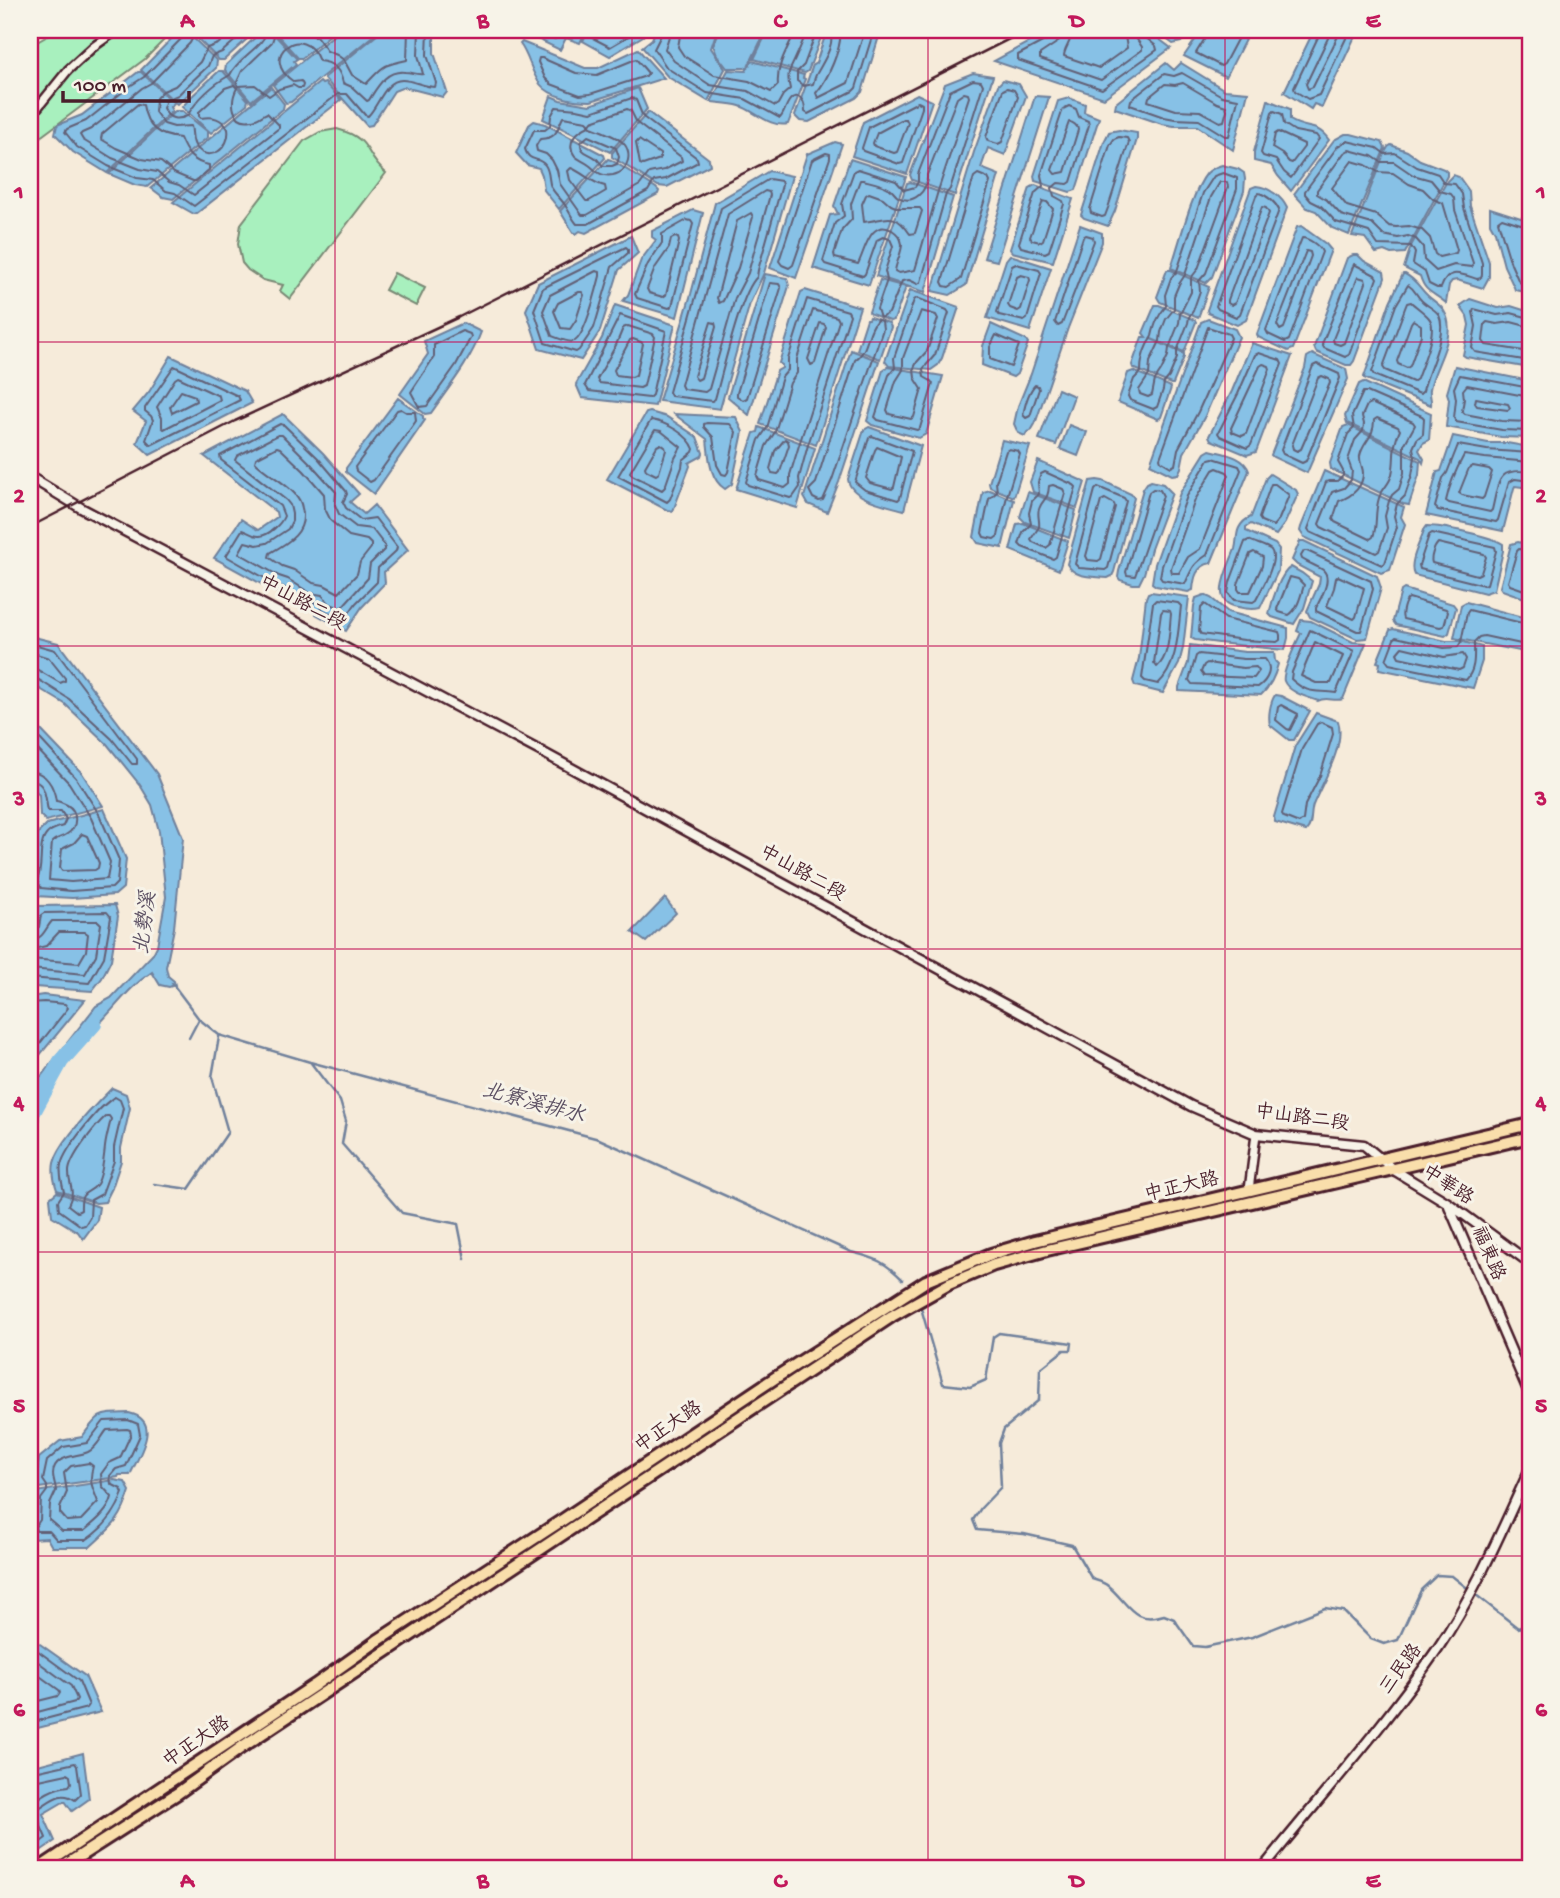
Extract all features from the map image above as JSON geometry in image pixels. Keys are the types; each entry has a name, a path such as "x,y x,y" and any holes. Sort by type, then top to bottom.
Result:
{"main road":[{"path":"1381,1158 1530,1124"},
{"path":"1394,1170 1530,1137"},
{"name":"中正大路","path":"61,1868 178,1793 377,1641 926,1281 991,1254 1035,1241 1381,1158"},
{"name":"中正大路","path":"40,1868 295,1706 892,1316 949,1284 994,1265 1047,1250 1394,1170"}],"street":[{"path":"30,117 68,70 117,30"},
{"name":"中山路二段","path":"30,477 81,508 540,751 1191,1106 1256,1134 1364,1145 1381,1158"},
{"path":"1249,1190 1256,1134"},
{"name":"中華路","path":"1381,1158 1394,1170 1448,1203 1530,1264"},
{"name":"福東路","path":"1448,1203 1530,1395"},
{"name":"三民路","path":"1264,1868 1395,1706 1438,1647 1468,1599 1530,1469"}],"green space":[{"path":"58,30 174,30 145,59 39,138 30,136 30,46"},
{"path":"337,129 349,133 363,143 386,173 290,299 280,291 283,285 263,280 242,263 238,244 241,224 304,141 320,132"},
{"path":"394,273 425,288 416,306 385,290"}],"water":[{"path":"180,30 185,30 217,61 216,68 177,104 141,70"},
{"path":"189,30 257,30 224,60 219,60"},
{"path":"263,30 270,30 297,59 294,61 296,64 251,101 225,70 226,65"},
{"path":"273,30 336,30 302,58 298,58"},
{"path":"340,30 380,30 291,102 286,103 273,85"},
{"path":"383,30 416,30 434,36 434,53 447,92 443,97 404,87 394,91 372,125 367,126 324,78"},
{"path":"521,30 586,30 580,43 566,38 560,50"},
{"path":"588,30 648,30 643,36 610,56 583,41"},
{"path":"656,30 717,30 711,48 725,69 708,101 668,77 642,47 652,39"},
{"path":"720,30 766,30 748,67 727,68 717,55 713,45"},
{"path":"768,30 824,30 808,71 805,73 754,59"},
{"path":"827,30 881,30 862,92 856,98 809,122 800,121 795,116"},
{"path":"1051,30 1147,30 1171,48 1104,98 994,61"},
{"path":"1154,30 1192,30 1181,42 1173,44"},
{"path":"1202,30 1250,30 1226,77 1184,56"},
{"path":"1314,30 1358,30 1322,107 1314,104 1311,109 1284,92"},
{"path":"522,42 585,68 598,68 638,49 664,78 591,101 564,98 550,93 540,84 520,44"},
{"path":"752,61 804,75 805,79 788,124 775,124 737,105 711,102 728,70 746,71"},
{"path":"1166,63 1174,70 1181,63 1225,90 1248,92 1233,150 1197,126 1162,124 1115,108 1116,103"},
{"path":"219,71 223,71 248,100 247,104 211,133 182,107"},
{"path":"138,72 174,103 170,107 172,111 107,173 73,152 55,134 57,125 82,115"},
{"path":"973,73 993,76 955,195 912,180 910,175 945,84"},
{"path":"1003,80 1019,84 1026,96 1005,155 988,148 981,168 999,175 966,285 950,295 932,291 974,152 998,85"},
{"path":"320,82 325,83 341,100 197,213 194,214 173,202"},
{"path":"271,87 284,104 283,109 173,199 163,197 151,188"},
{"path":"638,88 647,109 610,152 543,119 551,96 590,105"},
{"path":"917,94 932,101 907,174 852,156 863,122"},
{"path":"1035,96 1049,97 997,261 984,258"},
{"path":"1069,98 1085,104 1084,112 1099,118 1076,190 1070,192 1035,181 1034,176 1058,101"},
{"path":"1268,100 1290,109 1290,120 1320,131 1329,140 1291,191 1271,165 1254,161"},
{"path":"175,111 182,111 208,132 208,137 147,187 109,174"},
{"path":"648,112 709,159 710,165 667,187 658,186 612,157 612,153"},
{"path":"534,121 545,124 604,155 605,158 559,209 544,190 539,168 527,165 516,153 529,125"},
{"path":"1119,130 1137,133 1137,139 1108,226 1081,215 1104,142 1109,132"},
{"path":"1345,134 1382,142 1385,148 1349,235 1332,228 1294,194 1334,140"},
{"path":"835,142 842,144 796,278 770,268 807,154"},
{"path":"1391,145 1444,169 1447,176 1405,253 1376,253 1365,238 1352,236 1384,154"},
{"path":"608,159 656,188 658,194 586,233 580,231 576,234 560,211"},
{"path":"850,159 906,177 869,285 813,268 830,215 838,214 834,206"},
{"path":"1222,165 1244,173 1244,191 1212,277 1206,283 1171,268 1201,181 1209,171"},
{"path":"769,171 792,176 764,273 750,303 720,409 659,401 715,203"},
{"path":"1453,175 1459,177 1469,191 1470,206 1489,262 1489,277 1483,288 1452,281 1446,303 1427,289 1420,276 1404,268 1411,246 1447,181"},
{"path":"907,183 953,197 925,292 876,276"},
{"path":"1035,185 1073,199 1053,262 1012,252 1010,249 1030,188"},
{"path":"1256,186 1274,193 1287,208 1246,320 1237,325 1208,313 1207,310 1251,188"},
{"path":"1490,208 1530,221 1530,293 1515,290 1490,223"},
{"path":"693,210 703,213 677,317 623,301 628,295 641,260 656,240 652,237 652,231"},
{"path":"1080,225 1102,233 1102,242 1068,328 1035,424 1025,436 1018,433 1014,424 1018,406"},
{"path":"1301,226 1331,250 1293,349 1288,351 1258,337 1257,334 1297,227"},
{"path":"631,236 638,253 619,270 600,331 581,360 539,349 526,310 538,283"},
{"path":"1010,255 1051,268 1030,331 987,318"},
{"path":"1358,255 1384,272 1385,278 1354,361 1351,365 1346,365 1316,352 1314,347 1347,258"},
{"path":"1167,270 1209,287 1198,318 1160,302 1157,297"},
{"path":"765,274 787,278 789,286 749,415 728,397"},
{"path":"1403,274 1413,279 1441,307 1448,320 1447,340 1430,389 1431,405 1364,378 1390,302"},
{"path":"880,280 906,287 894,320 890,321 869,312"},
{"path":"805,290 860,307 816,445 760,424 777,371 782,368 779,363 801,292"},
{"path":"910,290 959,307 942,358 931,370 889,366 885,361"},
{"path":"1470,299 1498,308 1511,306 1530,312 1530,368 1463,355 1469,325 1460,306"},
{"path":"615,305 675,325 655,406 582,398 576,384 602,338"},
{"path":"1155,305 1196,322 1184,352 1149,338 1184,354 1173,384 1133,368 1132,365 1142,337 1146,337 1143,333"},
{"path":"870,317 889,323 891,327 880,359 857,350"},
{"path":"1208,319 1235,329 1239,337 1205,416 1184,453 1181,468 1178,474 1172,475 1150,464 1201,322"},
{"path":"463,323 481,332 459,374 431,413 425,414 400,394 428,354 424,341"},
{"path":"991,324 1028,343 1017,374 1013,377 982,365 983,346"},
{"path":"1252,343 1292,356 1256,452 1247,455 1211,440 1209,436"},
{"path":"851,350 879,361 827,512 808,504 804,497"},
{"path":"1312,354 1346,369 1348,379 1307,473 1271,455 1307,357"},
{"path":"171,356 245,391 252,403 150,455 137,443 146,421 133,411 149,392"},
{"path":"1455,366 1530,381 1530,438 1501,437 1446,427 1449,399 1447,393"},
{"path":"887,367 943,376 926,434 919,438 872,425 867,421 883,370"},
{"path":"1133,371 1171,388 1158,419 1118,402 1128,373"},
{"path":"1363,382 1431,413 1429,440 1423,443 1419,450 1424,459 1423,463 1420,458 1347,423 1345,416 1359,384"},
{"path":"1058,389 1074,396 1056,445 1039,439"},
{"path":"398,398 425,420 374,494 346,472 346,468"},
{"path":"646,413 667,417 697,437 703,453 689,463 673,511 607,479"},
{"path":"283,414 323,453 359,494 350,502 364,514 374,505 408,550 384,572 385,583 362,607 346,631 316,614 315,609 309,610 214,558 241,519 258,530 277,517 276,512 204,456"},
{"path":"674,414 736,417 743,432 732,484 725,489 720,485 711,467 707,439"},
{"path":"1069,425 1087,432 1078,456 1060,449"},
{"path":"1348,425 1420,461 1419,475 1409,505 1331,469 1330,463 1343,427"},
{"path":"759,427 815,448 797,508 736,489 754,433 758,432"},
{"path":"869,427 921,446 904,510 870,500 850,486 848,479 864,430"},
{"path":"1453,436 1530,447 1530,488 1515,486 1503,531 1426,515 1437,472 1441,471"},
{"path":"1002,440 1030,446 1014,497 990,487 989,483"},
{"path":"1210,450 1238,459 1249,471 1211,563 1199,570 1193,590 1188,592 1156,586 1152,583 1155,564 1180,493 1205,453"},
{"path":"1038,461 1085,482 1077,508 1033,492 1030,482"},
{"path":"1324,471 1404,507 1401,517 1405,524 1390,570 1381,573 1304,537 1300,531"},
{"path":"1270,474 1298,494 1285,523 1276,535 1251,524 1246,527 1246,531 1275,544 1279,549 1278,571 1260,608 1244,608 1229,604 1224,599 1223,583 1239,528 1251,517"},
{"path":"1097,480 1131,494 1134,498 1114,572 1108,578 1080,574 1070,569 1067,564 1090,481"},
{"path":"1151,481 1163,484 1172,493 1144,574 1139,584 1133,584 1120,580 1119,571 1143,489"},
{"path":"990,490 1014,500 1002,548 978,543 974,537 983,492"},
{"path":"1028,492 1076,510 1069,538 1025,522 1020,517"},
{"path":"1023,523 1068,541 1059,570 1010,550 1017,524"},
{"path":"1427,526 1466,532 1503,544 1494,590 1485,593 1414,575 1413,559"},
{"path":"1300,541 1377,576 1381,588 1367,638 1357,639 1310,617 1307,611 1320,577 1292,560"},
{"path":"1518,542 1530,545 1530,600 1500,587 1511,544"},
{"path":"1291,567 1312,581 1304,608 1294,624 1269,614 1280,581"},
{"path":"1404,589 1453,604 1456,608 1449,633 1445,636 1396,625 1393,621 1401,591"},
{"path":"1151,592 1189,597 1179,664 1163,693 1135,686 1133,681 1139,658 1146,598"},
{"path":"1204,595 1228,612 1288,628 1285,650 1191,638 1196,598"},
{"path":"1466,602 1530,619 1530,653 1454,638 1461,605"},
{"path":"1301,620 1311,621 1353,642 1366,643 1343,699 1318,701 1303,696 1286,685 1284,677 1301,633 1297,631"},
{"path":"1390,630 1482,647 1482,661 1473,688 1379,669 1380,663 1377,662"},
{"name":"北勢溪","path":"30,636 58,643 157,774 183,838 174,928 166,967 168,976 175,985 160,985 152,972 137,984 42,1081 34,1099 38,1115 30,1114 31,1089 96,1006 111,998 153,954 157,946 166,897 159,831 152,805 140,785 107,744 65,704 30,683"},
{"path":"1190,645 1245,652 1274,652 1278,664 1272,681 1261,695 1179,691 1188,663"},
{"path":"1275,695 1310,711 1294,740 1289,740 1270,725 1270,710"},
{"path":"1316,713 1338,721 1340,731 1332,764 1313,805 1306,831 1275,822 1274,817 1295,746"},
{"path":"39,728 82,773 103,806 46,821 40,815 39,795 30,784 30,734"},
{"path":"104,809 126,859 123,888 115,895 72,898 35,896 32,885 36,837 40,831 47,824"},
{"path":"665,898 676,913 646,942 632,932"},
{"path":"115,905 118,916 111,960 92,991 34,987 30,983 35,906"},
{"path":"43,995 85,1000 30,1067 30,997"},
{"path":"112,1088 126,1094 130,1108 121,1148 121,1161 112,1188 105,1202 96,1203 57,1190 53,1167 57,1154 70,1134"},
{"path":"57,1192 99,1207 97,1220 83,1239 78,1232 52,1216 50,1198"},
{"path":"129,1413 145,1423 147,1431 143,1449 130,1475 39,1488 35,1486 39,1458 60,1441 82,1437 101,1416"},
{"path":"114,1480 125,1482 130,1491 127,1501 115,1523 90,1547 52,1547 47,1538 32,1539 35,1492"},
{"path":"30,1637 85,1676 101,1712 30,1730"},
{"path":"83,1753 89,1799 72,1811 65,1801 43,1814 55,1841 30,1858 30,1767"}],"waterway":[{"name":"北寮溪排水","path":"172,983 199,1019 219,1035 599,1139 851,1252 880,1262 903,1280"},
{"path":"189,1038 199,1019"},
{"name":"北勢溪","path":"30,1148 32,1114 61,1061 94,1024"},
{"path":"154,1184 189,1189 228,1132 212,1077 219,1037"},
{"path":"311,1063 340,1101 346,1121 342,1144 402,1213 458,1224 465,1259"},
{"name":"北寮溪排水","path":"921,1308 943,1384 970,1387 986,1380 993,1337 999,1333 1072,1343 1071,1350 1064,1350 1040,1369 1039,1400 1004,1429 999,1443 1001,1487 973,1520 977,1530 1024,1534 1072,1545 1092,1579 1106,1585 1138,1615 1164,1615 1174,1619 1193,1646 1205,1647 1252,1637 1325,1608 1343,1611 1371,1639 1384,1644 1398,1640 1421,1590 1437,1575 1452,1576 1518,1628 1530,1624"},
{"path":"1528,1736 1526,1696 1530,1637"}],"railway":[{"path":"30,527 235,421 459,317 1027,30"}]}
